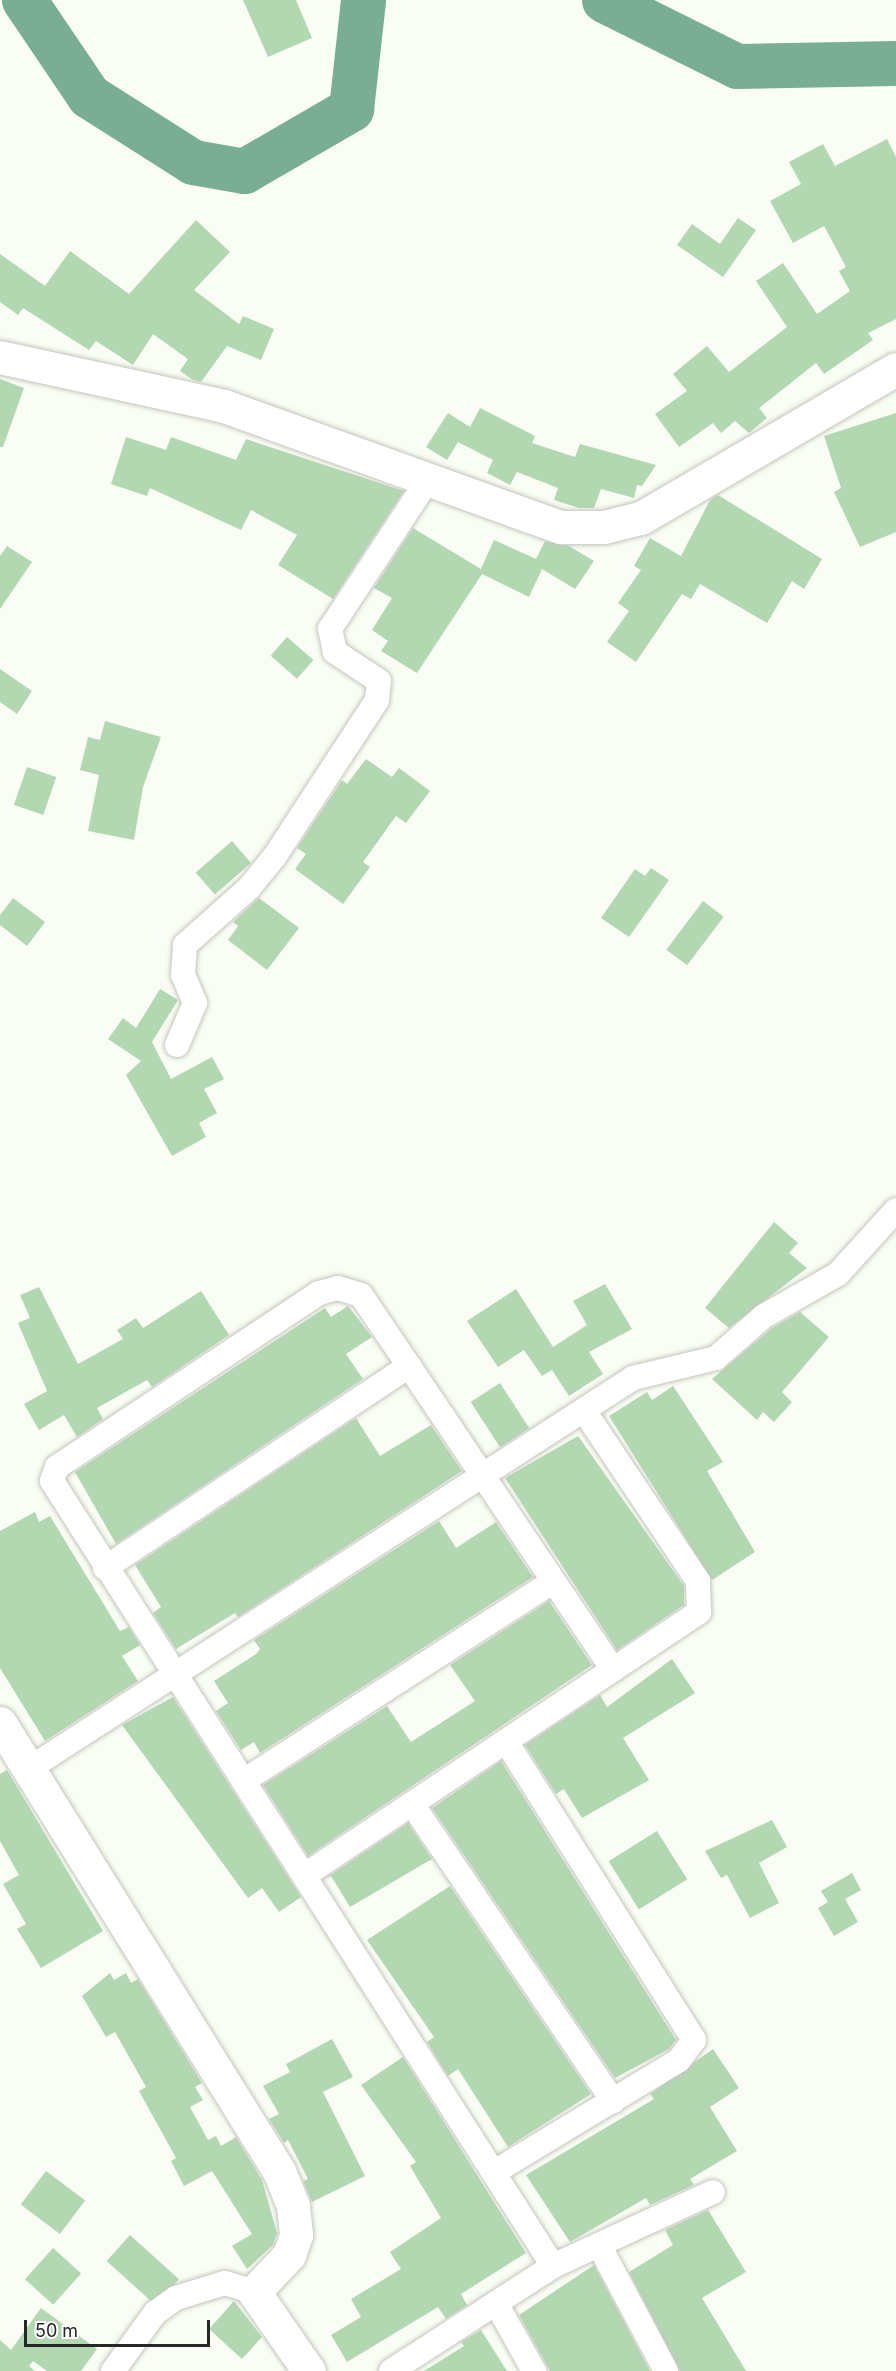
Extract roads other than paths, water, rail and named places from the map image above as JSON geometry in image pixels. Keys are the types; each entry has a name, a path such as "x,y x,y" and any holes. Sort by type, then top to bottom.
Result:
{"street":[{"path":"0,357 224,406 561,527 632,521 673,502 896,369"},
{"path":"177,1044 195,1004 183,975 185,945 249,888 275,856 377,700 379,681 335,652 330,629 428,480"},
{"path":"30,1768 175,1677 633,1378 716,1358 764,1316 838,1274 896,1210"},
{"path":"553,2266 496,2171 54,1488 57,1467 319,1293 338,1288 361,1295 481,1477 613,1670"},
{"path":"105,1568 409,1366"},
{"path":"305,1875 613,1670 690,1622 699,1612 702,1593 584,1411"},
{"path":"245,1780 552,1582"},
{"path":"0,1723 279,2171 293,2206 296,2235 288,2255 254,2292"},
{"path":"496,2171 688,2053 694,2040 506,1742"},
{"path":"412,1804 613,2101"},
{"path":"391,2371 497,2305 553,2266 713,2192"},
{"path":"598,2245 666,2371"},
{"path":"112,2371 155,2313 176,2298 225,2283 254,2292 309,2371"},
{"path":"497,2305 534,2371"}],"waterway":[{"path":"24,0 89,96 193,162 244,171 351,109 363,0"},
{"path":"604,0 737,66 896,63"}]}
